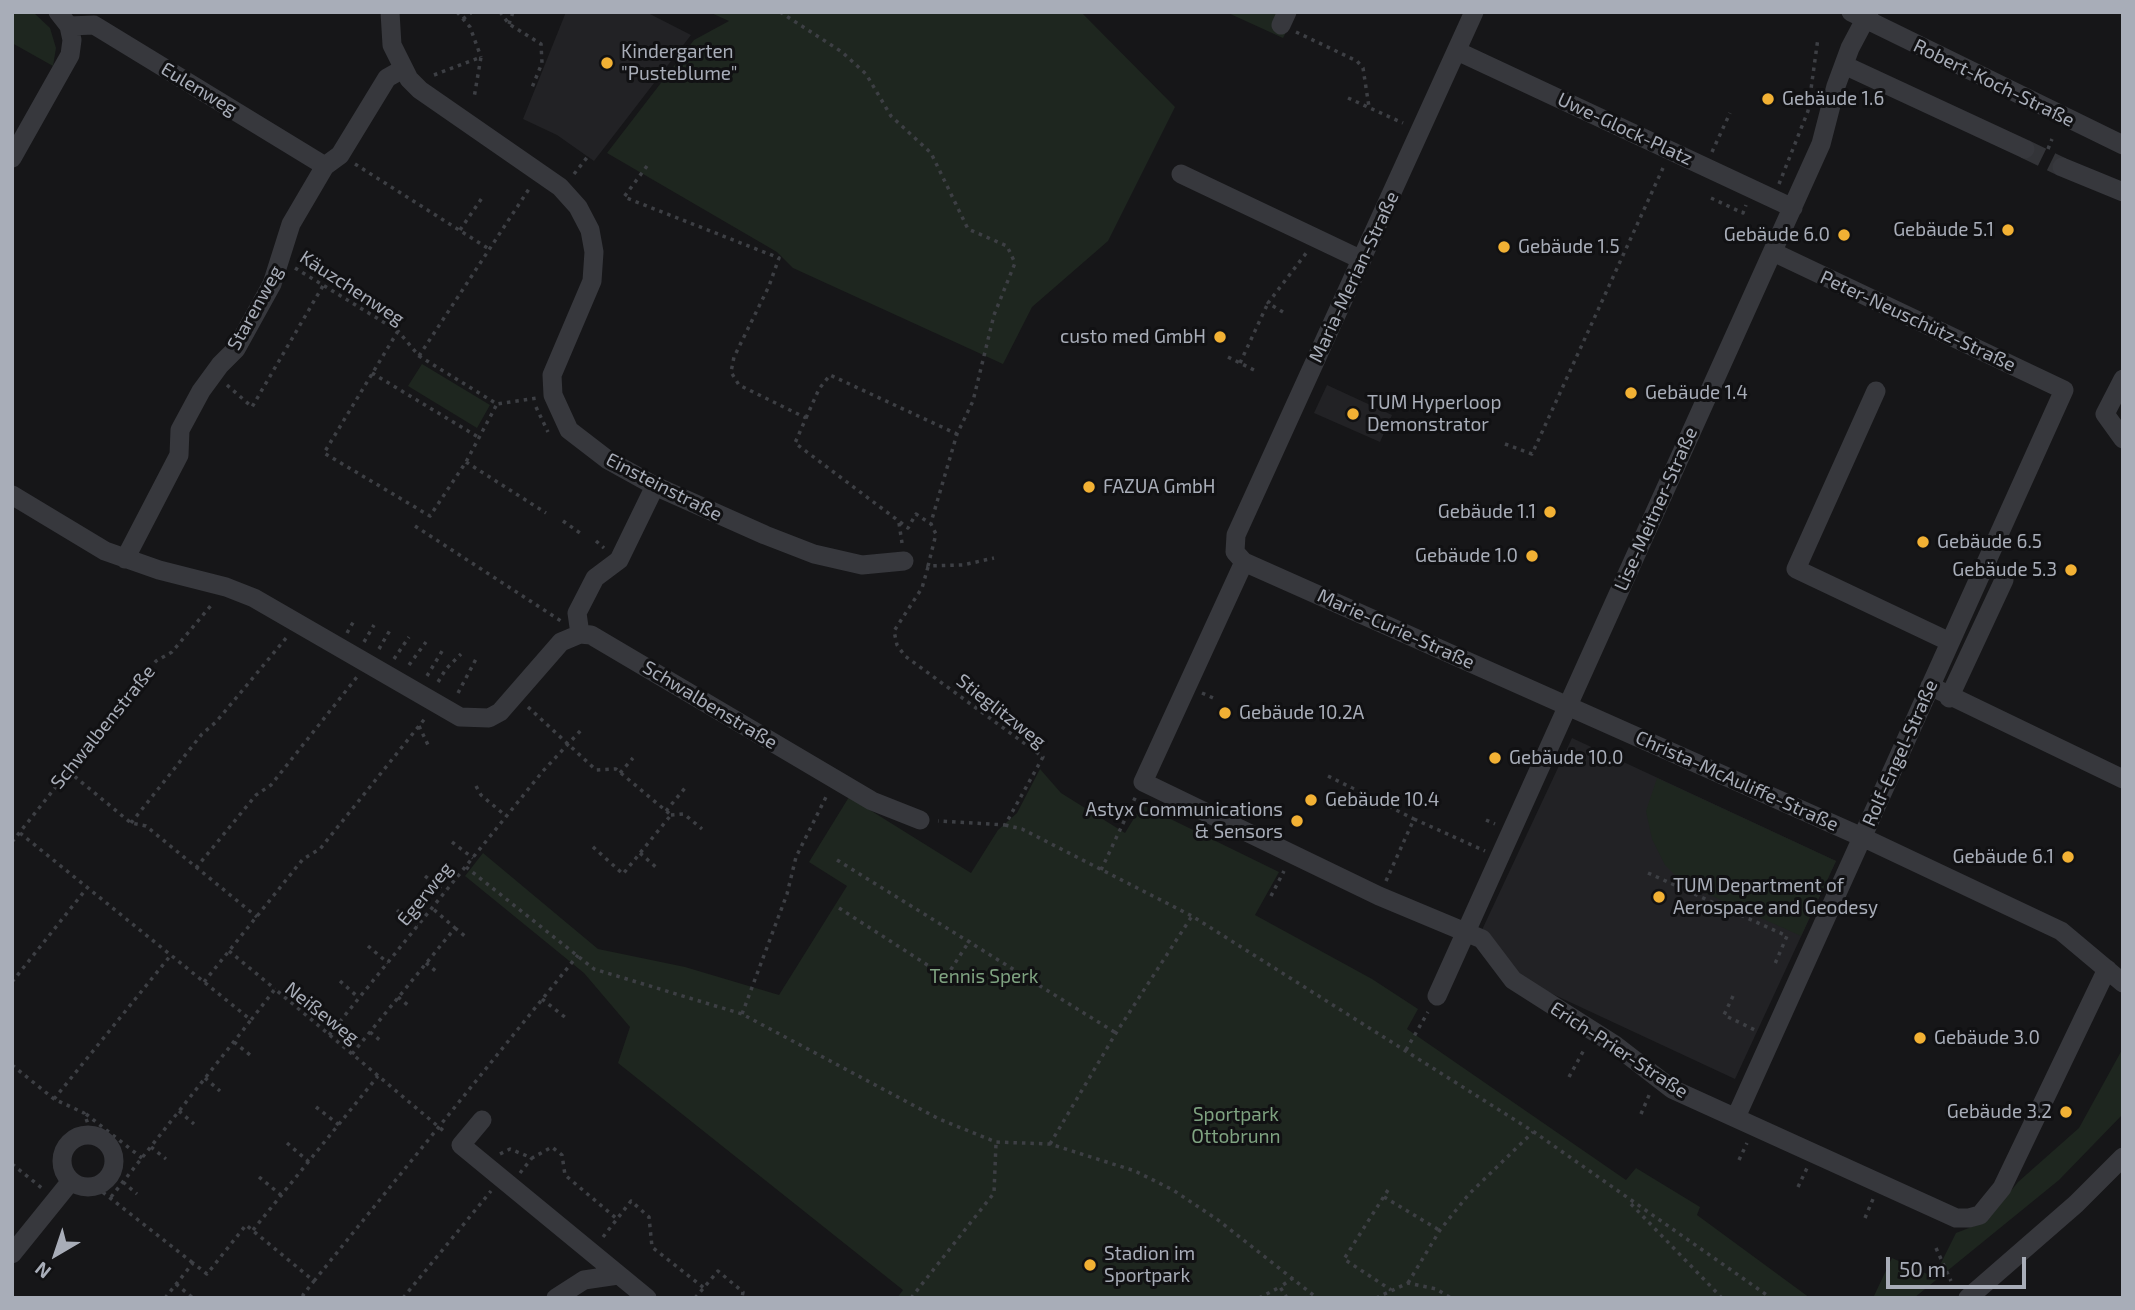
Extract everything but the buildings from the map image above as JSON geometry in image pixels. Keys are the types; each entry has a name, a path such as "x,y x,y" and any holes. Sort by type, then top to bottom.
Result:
{"street":[{"path":"390,12 389,30 403,69 420,90 560,187 578,207 590,230 594,252 589,292 552,375 553,396"},
{"name":"Maria-Merian-Straße","path":"1244,562 1235,552 1234,543 1475,12"},
{"name":"Lise-Meitner-Straße","path":"1437,996 1821,144 1862,15"},
{"name":"Robert-Koch-Straße","path":"1862,15 2123,145"},
{"path":"12,158 70,55 72,40 63,19"},
{"name":"Eulenweg","path":"63,19 94,25 325,166"},
{"name":"Uwe-Glock-Platz","path":"1457,51 1793,208"},
{"path":"1844,65 2025,149"},
{"name":"Starenweg","path":"125,559 179,455 180,430 214,373 236,349 281,260 291,224 325,166 340,155 387,78 403,69"},
{"path":"2062,167 2123,192"},
{"path":"1181,174 1362,260"},
{"name":"Peter-Neuschütz-Straße","path":"1773,252 2064,390"},
{"path":"2123,379 2105,414 2123,439"},
{"name":"Rolf-Engel-Straße","path":"1735,1117 2064,390"},
{"path":"1876,391 1796,569 1950,642"},
{"name":"Einsteinstraße","path":"553,396 569,429 585,444 655,486 765,536 814,554 862,565 912,562"},
{"path":"12,495 86,541 125,559 226,587 298,623 460,717 489,718 516,696 561,642 580,634 577,613 595,578 619,560 655,486"},
{"path":"1143,782 1244,562"},
{"name":"Marie-Curie-Straße","path":"1244,562 1568,705"},
{"path":"1949,698 2004,580"},
{"name":"Schwalbenstraße","path":"580,634 591,635 609,645 872,801 920,820"},
{"path":"1930,686 1949,698 2123,779"},
{"name":"Christa-McAuliffe-Straße","path":"1568,705 1862,837 2062,931 2123,983"},
{"name":"Erich-Prier-Straße","path":"1143,782 1379,896 1482,939 1513,980 1593,1032 1672,1089 1956,1218 1980,1215 2002,1188 2107,969"},
{"path":"482,1120 461,1145 647,1298"},
{"path":"92,1135 110,1147 114,1161 104,1192 82,1187 71,1181 63,1170 64,1150 73,1139 92,1135"},
{"path":"1968,1298 2076,1204 2123,1157"},
{"path":"12,1254 71,1181"},
{"path":"556,1298 584,1280 618,1275"}],"path":[{"path":"457,12 470,27 481,57 474,98"},
{"path":"463,19 472,12"},
{"path":"500,12 509,23 541,44 542,63 531,90"},
{"path":"509,23 513,12"},
{"path":"780,12 842,52 866,74 891,116 931,153 968,229 1007,246 1015,263 994,315 973,401 957,434 931,524"},
{"path":"1284,19 1357,61 1363,68 1369,107"},
{"path":"1773,198 1798,142 1808,111 1818,38"},
{"path":"434,75 481,57"},
{"path":"1348,98 1420,131"},
{"path":"1705,167 1730,113"},
{"path":"2048,149 2052,139"},
{"path":"1505,443 1532,454 1671,150"},
{"path":"584,163 589,155"},
{"path":"647,166 624,197 779,258 769,286 734,357 731,372 739,385 806,418"},
{"path":"367,172 489,249"},
{"path":"419,356 540,173"},
{"path":"460,230 482,198"},
{"path":"1240,363 1268,303 1317,239"},
{"name":"Käuzchenweg","path":"281,260 398,331 419,356 497,404"},
{"path":"214,373 252,407 324,284"},
{"path":"1268,303 1283,312"},
{"path":"398,331 324,453 430,516 466,462 497,404 553,396"},
{"path":"1228,358 1256,371"},
{"path":"372,373 479,438"},
{"path":"928,566 936,534 931,524 916,514 908,528 795,443 820,389 831,375 957,434"},
{"path":"466,462 546,513"},
{"path":"563,521 580,533"},
{"path":"415,526 561,622"},
{"path":"596,541 603,547"},
{"path":"912,562 928,566 963,565 994,558"},
{"name":"Stieglitzweg","path":"928,566 922,588 894,631 897,645 905,656 1043,757 1005,825"},
{"name":"Schwalbenstraße","path":"13,840 156,661 172,652 226,587"},
{"path":"131,823 298,623"},
{"path":"384,673 409,638"},
{"path":"196,868 256,795 271,785 384,673 426,642"},
{"path":"433,702 444,648"},
{"path":"204,982 303,859 320,849 419,726 433,702 446,669 461,654"},
{"path":"433,702 476,659"},
{"path":"516,696 596,769 616,769 671,815 684,814 702,830"},
{"path":"419,726 428,746"},
{"name":"Egerweg","path":"329,1035 543,771 583,728"},
{"path":"620,773 633,758"},
{"path":"68,771 131,823 146,826 257,917"},
{"path":"1328,776 1413,819 1498,857"},
{"path":"742,1014 787,894 796,857 836,779"},
{"path":"1101,870 1143,782"},
{"path":"477,786 481,795 507,816"},
{"path":"666,811 685,788"},
{"path":"592,846 623,874 671,815"},
{"path":"1379,896 1413,819"},
{"path":"920,820 1005,825 1022,829 1192,916 1534,1132 1627,1200 1694,1242 1771,1298"},
{"path":"20,833 251,1020"},
{"path":"452,842 472,858"},
{"path":"640,853 658,869"},
{"path":"1271,896 1293,854"},
{"path":"837,860 970,940 1116,1034"},
{"path":"466,867 594,970 742,1014 939,1119 996,1142 1050,1144 1135,1171 1173,1190 1317,1298"},
{"path":"1648,873 1787,936 1773,966"},
{"path":"425,876 445,892"},
{"path":"12,982 87,888"},
{"path":"432,908 466,937"},
{"path":"839,908 946,977 970,940"},
{"path":"397,910 416,927"},
{"path":"1050,1144 1116,1034 1192,916"},
{"path":"352,1054 455,928"},
{"path":"368,946 388,963"},
{"path":"229,951 275,989"},
{"path":"54,1099 171,955"},
{"path":"306,1298 303,1295 314,1281 578,956"},
{"path":"426,963 438,973"},
{"path":"340,981 359,998"},
{"name":"Neißeweg","path":"104,1192 122,1182 275,989 461,1145"},
{"path":"1406,1050 1437,996"},
{"path":"1733,996 1724,1015 1746,1026"},
{"path":"398,997 410,1007"},
{"path":"542,999 566,1018"},
{"path":"370,1032 382,1042"},
{"path":"1569,1077 1593,1032"},
{"path":"234,1042 250,1055"},
{"path":"12,1065 54,1099 84,1113 142,1158"},
{"path":"253,1230 378,1076"},
{"path":"205,1078 220,1091"},
{"path":"316,1107 339,1125"},
{"path":"179,1111 194,1124"},
{"path":"84,1113 92,1135"},
{"path":"1408,1283 1440,1230 1469,1194 1534,1132"},
{"path":"911,1298 994,1193 996,1142"},
{"path":"287,1143 309,1162"},
{"path":"151,1147 166,1159"},
{"path":"521,1172 533,1158 552,1147 562,1155 565,1175 617,1219"},
{"path":"403,1298 494,1172 500,1153 510,1149 533,1158"},
{"path":"12,1164 56,1199"},
{"path":"260,1177 281,1195"},
{"path":"122,1182 137,1194"},
{"path":"1388,1190 1344,1259 1391,1290"},
{"path":"104,1192 206,1274 246,1224 314,1281"},
{"path":"1384,1198 1440,1230"},
{"path":"1627,1200 1723,1298"},
{"path":"603,1237 631,1201 649,1217 652,1247 704,1288"},
{"path":"1936,1248 1951,1281"},
{"path":"165,1298 193,1263"},
{"path":"695,1298 718,1271 743,1292 742,1298"},
{"path":"1259,1298 1293,1278"},
{"path":"1376,1298 1408,1283 1436,1289 1451,1298"},
{"path":"176,1284 193,1298"},
{"path":"1280,1286 1287,1298"}],"shaded area":[{"name":"Kindergarten \"Pusteblume\"","path":"566,12 646,12 691,35 594,161 557,135 523,119"},
{"name":"TUM Hyperloop Demonstrator","path":"1327,385 1392,415 1380,442 1314,413"},
{"name":"TUM Department of Aerospace and Geodesy","path":"1572,738 1836,861 1735,1079 1516,977 1481,932"}],"green space":[{"path":"12,12 33,12 50,28 56,48 53,66 12,43"},
{"path":"709,12 1081,12 1175,107 1108,241 1032,307 1003,364 793,268 777,252 607,153 694,40 729,21"},
{"path":"1226,12 1272,12 1292,21 1283,38"},
{"path":"422,364 490,405 477,428 408,386"},
{"path":"1040,769 1061,793 1125,833 1142,805 1279,872 1255,915 1372,979 1418,1009 1407,1029 1626,1180 1636,1168 1700,1207 1697,1215 1810,1298 897,1298 903,1290 618,1063 630,1027 584,973 465,876 483,853 598,949 685,967 779,995 847,886 809,862 849,797 971,873 998,830 1017,813"},
{"path":"1657,778 1836,861 1801,936 1683,883 1665,865 1652,839 1646,811"},
{"path":"2123,1048 2123,1114 2059,1180 1914,1298 1873,1298 1892,1258 1934,1277 1956,1233 1987,1221 2018,1182 2079,1128"}],"tunnel":[{"path":"2025,149 2062,167"}],"place":[{"name":"Kindergarten \"Pusteblume\"","path":"607,63"},
{"name":"Gebäude 1.6","path":"1768,99"},
{"name":"Gebäude 5.1","path":"2008,230"},
{"name":"Gebäude 6.0","path":"1844,235"},
{"name":"Gebäude 1.5","path":"1504,247"},
{"name":"custo med GmbH","path":"1220,337"},
{"name":"Gebäude 1.4","path":"1631,393"},
{"name":"TUM Hyperloop Demonstrator","path":"1353,414"},
{"name":"FAZUA GmbH","path":"1089,487"},
{"name":"Gebäude 1.1","path":"1550,512"},
{"name":"Gebäude 6.5","path":"1923,542"},
{"name":"Gebäude 1.0","path":"1532,556"},
{"name":"Gebäude 5.3","path":"2071,570"},
{"name":"Gebäude 10.2A","path":"1225,713"},
{"name":"Gebäude 10.0","path":"1495,758"},
{"name":"Gebäude 10.4","path":"1311,800"},
{"name":"Astyx Communications & Sensors","path":"1297,821"},
{"name":"Gebäude 6.1","path":"2068,857"},
{"name":"TUM Department of Aerospace and Geodesy","path":"1659,897"},
{"name":"Gebäude 3.0","path":"1920,1038"},
{"name":"Gebäude 3.2","path":"2066,1112"},
{"name":"Stadion im Sportpark","path":"1090,1265"}],"park label":[{"name":"Tennis Sperk","path":"984,977"},
{"name":"Sportpark Ottobrunn","path":"1236,1126"}]}
